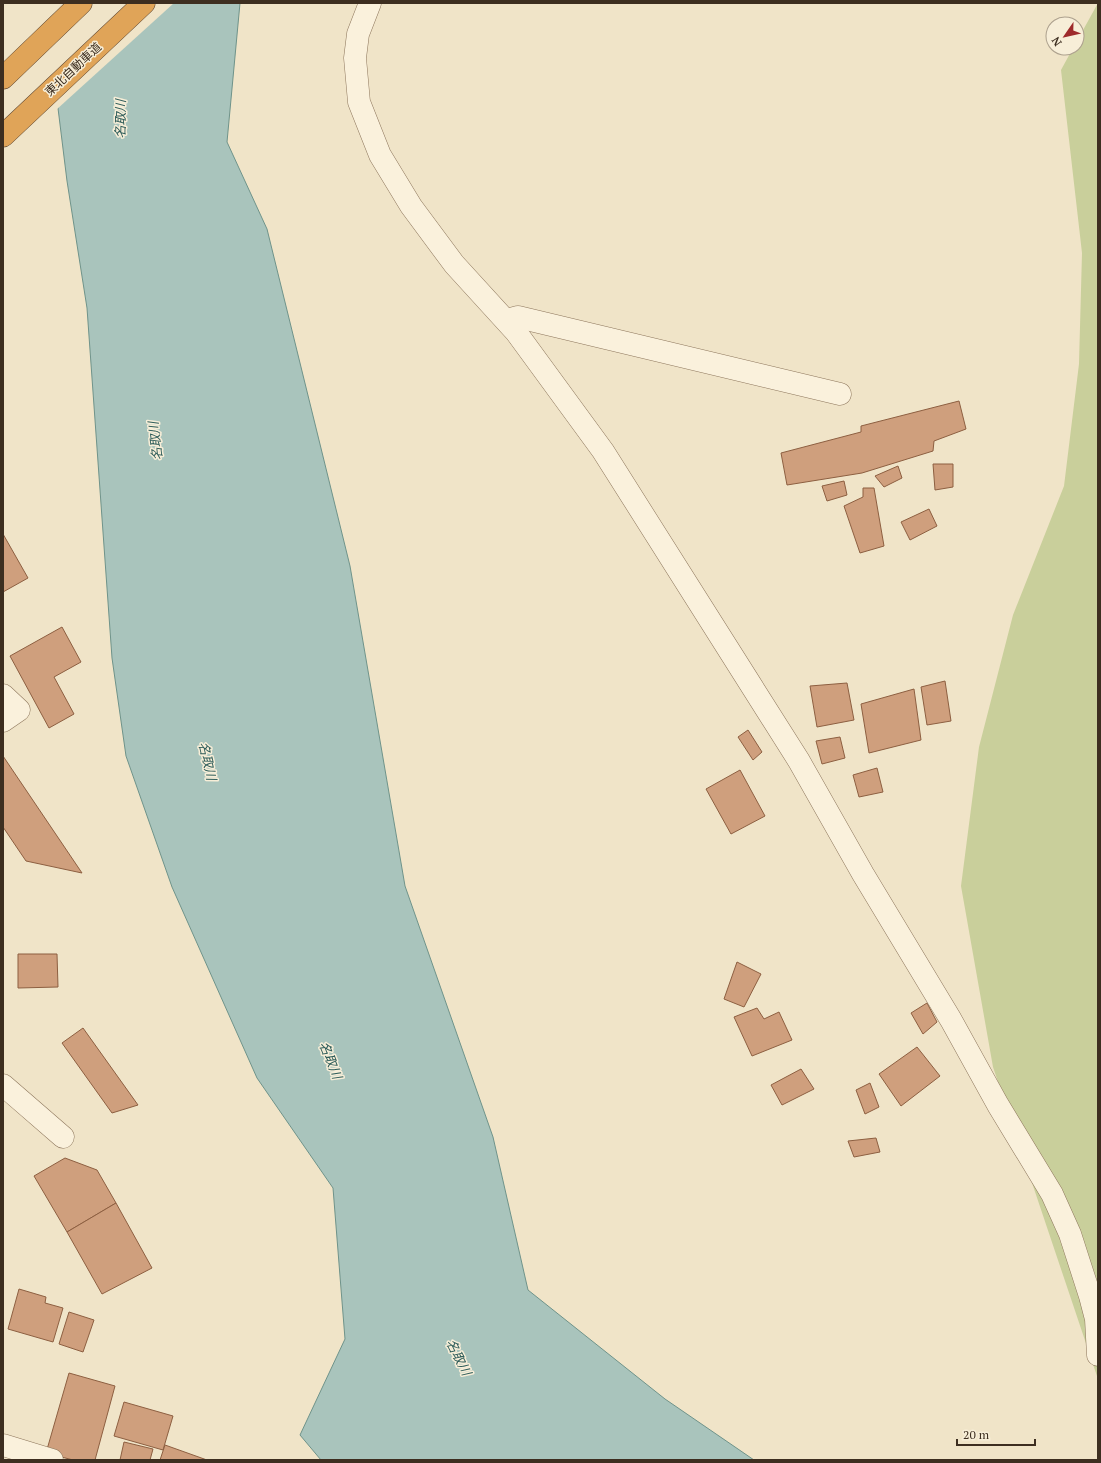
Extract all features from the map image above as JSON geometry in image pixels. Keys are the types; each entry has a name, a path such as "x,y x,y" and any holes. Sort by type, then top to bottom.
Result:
{"highway":[{"path":"3,62 77,3"},
{"path":"3,78 81,3"},
{"name":"東北自動車道","path":"3,136 144,3"}],"street":[{"path":"370,3 358,34 355,58 359,102 380,155 411,206 454,264 506,320 603,450 799,761 863,874 951,1020 998,1105 1052,1194 1070,1234 1090,1296 1096,1319 1098,1354"},
{"path":"506,320 518,317 840,394"},
{"path":"3,695 19,710 3,722"},
{"path":"3,1085 63,1137"},
{"path":"3,1445 52,1460"}],"green space":[{"path":"1098,3 1098,1379 993,1067 961,886 979,747 1013,615 1064,486 1079,364 1082,253 1061,70 1069,56 1085,56 1085,27"}],"water":[{"name":"名取川","path":"45,3 240,3 227,142 267,229 350,566 405,886 493,1137 528,1290 665,1399 754,1460 321,1460 300,1435 345,1339 333,1188 257,1078 172,887 126,756 112,658 87,308 67,181"}],"pier":[{"path":"43,3 174,3 56,110"}],"building":[{"path":"959,401 966,429 934,441 933,451 862,473 787,485 781,453 861,432 861,426"},
{"path":"933,464 953,464 953,487 935,490"},
{"path":"898,466 902,478 884,487 875,476"},
{"path":"844,481 847,495 827,501 822,486"},
{"path":"863,488 874,488 884,546 860,553 844,506 863,497"},
{"path":"929,509 937,526 910,540 901,522"},
{"path":"3,534 28,578 3,592"},
{"path":"62,627 81,662 54,677 74,714 49,728 10,656"},
{"path":"945,681 951,721 927,725 921,687"},
{"path":"847,683 854,720 817,727 810,686"},
{"path":"914,689 921,740 869,753 861,704"},
{"path":"748,730 762,752 753,760 738,737"},
{"path":"840,737 845,758 822,764 816,741"},
{"path":"3,756 82,873 26,861 3,827"},
{"path":"877,768 883,792 859,797 853,775"},
{"path":"740,770 765,816 731,834 706,789"},
{"path":"18,954 57,954 58,987 18,988"},
{"path":"737,962 761,974 744,1007 724,999"},
{"path":"927,1003 937,1022 923,1034 911,1013"},
{"path":"757,1008 764,1019 779,1012 792,1040 752,1056 734,1017"},
{"path":"83,1028 138,1105 112,1113 62,1043"},
{"path":"917,1047 940,1076 901,1106 879,1074"},
{"path":"801,1069 814,1089 782,1105 771,1085"},
{"path":"870,1083 879,1107 865,1114 856,1090"},
{"path":"876,1138 880,1152 854,1157 848,1141"},
{"path":"65,1158 97,1170 116,1203 67,1232 34,1176"},
{"path":"116,1203 152,1268 102,1294 67,1232"},
{"path":"19,1289 46,1297 45,1303 63,1308 53,1342 8,1329"},
{"path":"69,1312 94,1320 83,1352 59,1344"},
{"path":"69,1373 115,1386 95,1460 73,1460 46,1453"},
{"path":"124,1402 173,1416 163,1450 114,1436"},
{"path":"124,1442 153,1449 150,1460 120,1460"},
{"path":"165,1445 207,1460 160,1460"}]}
